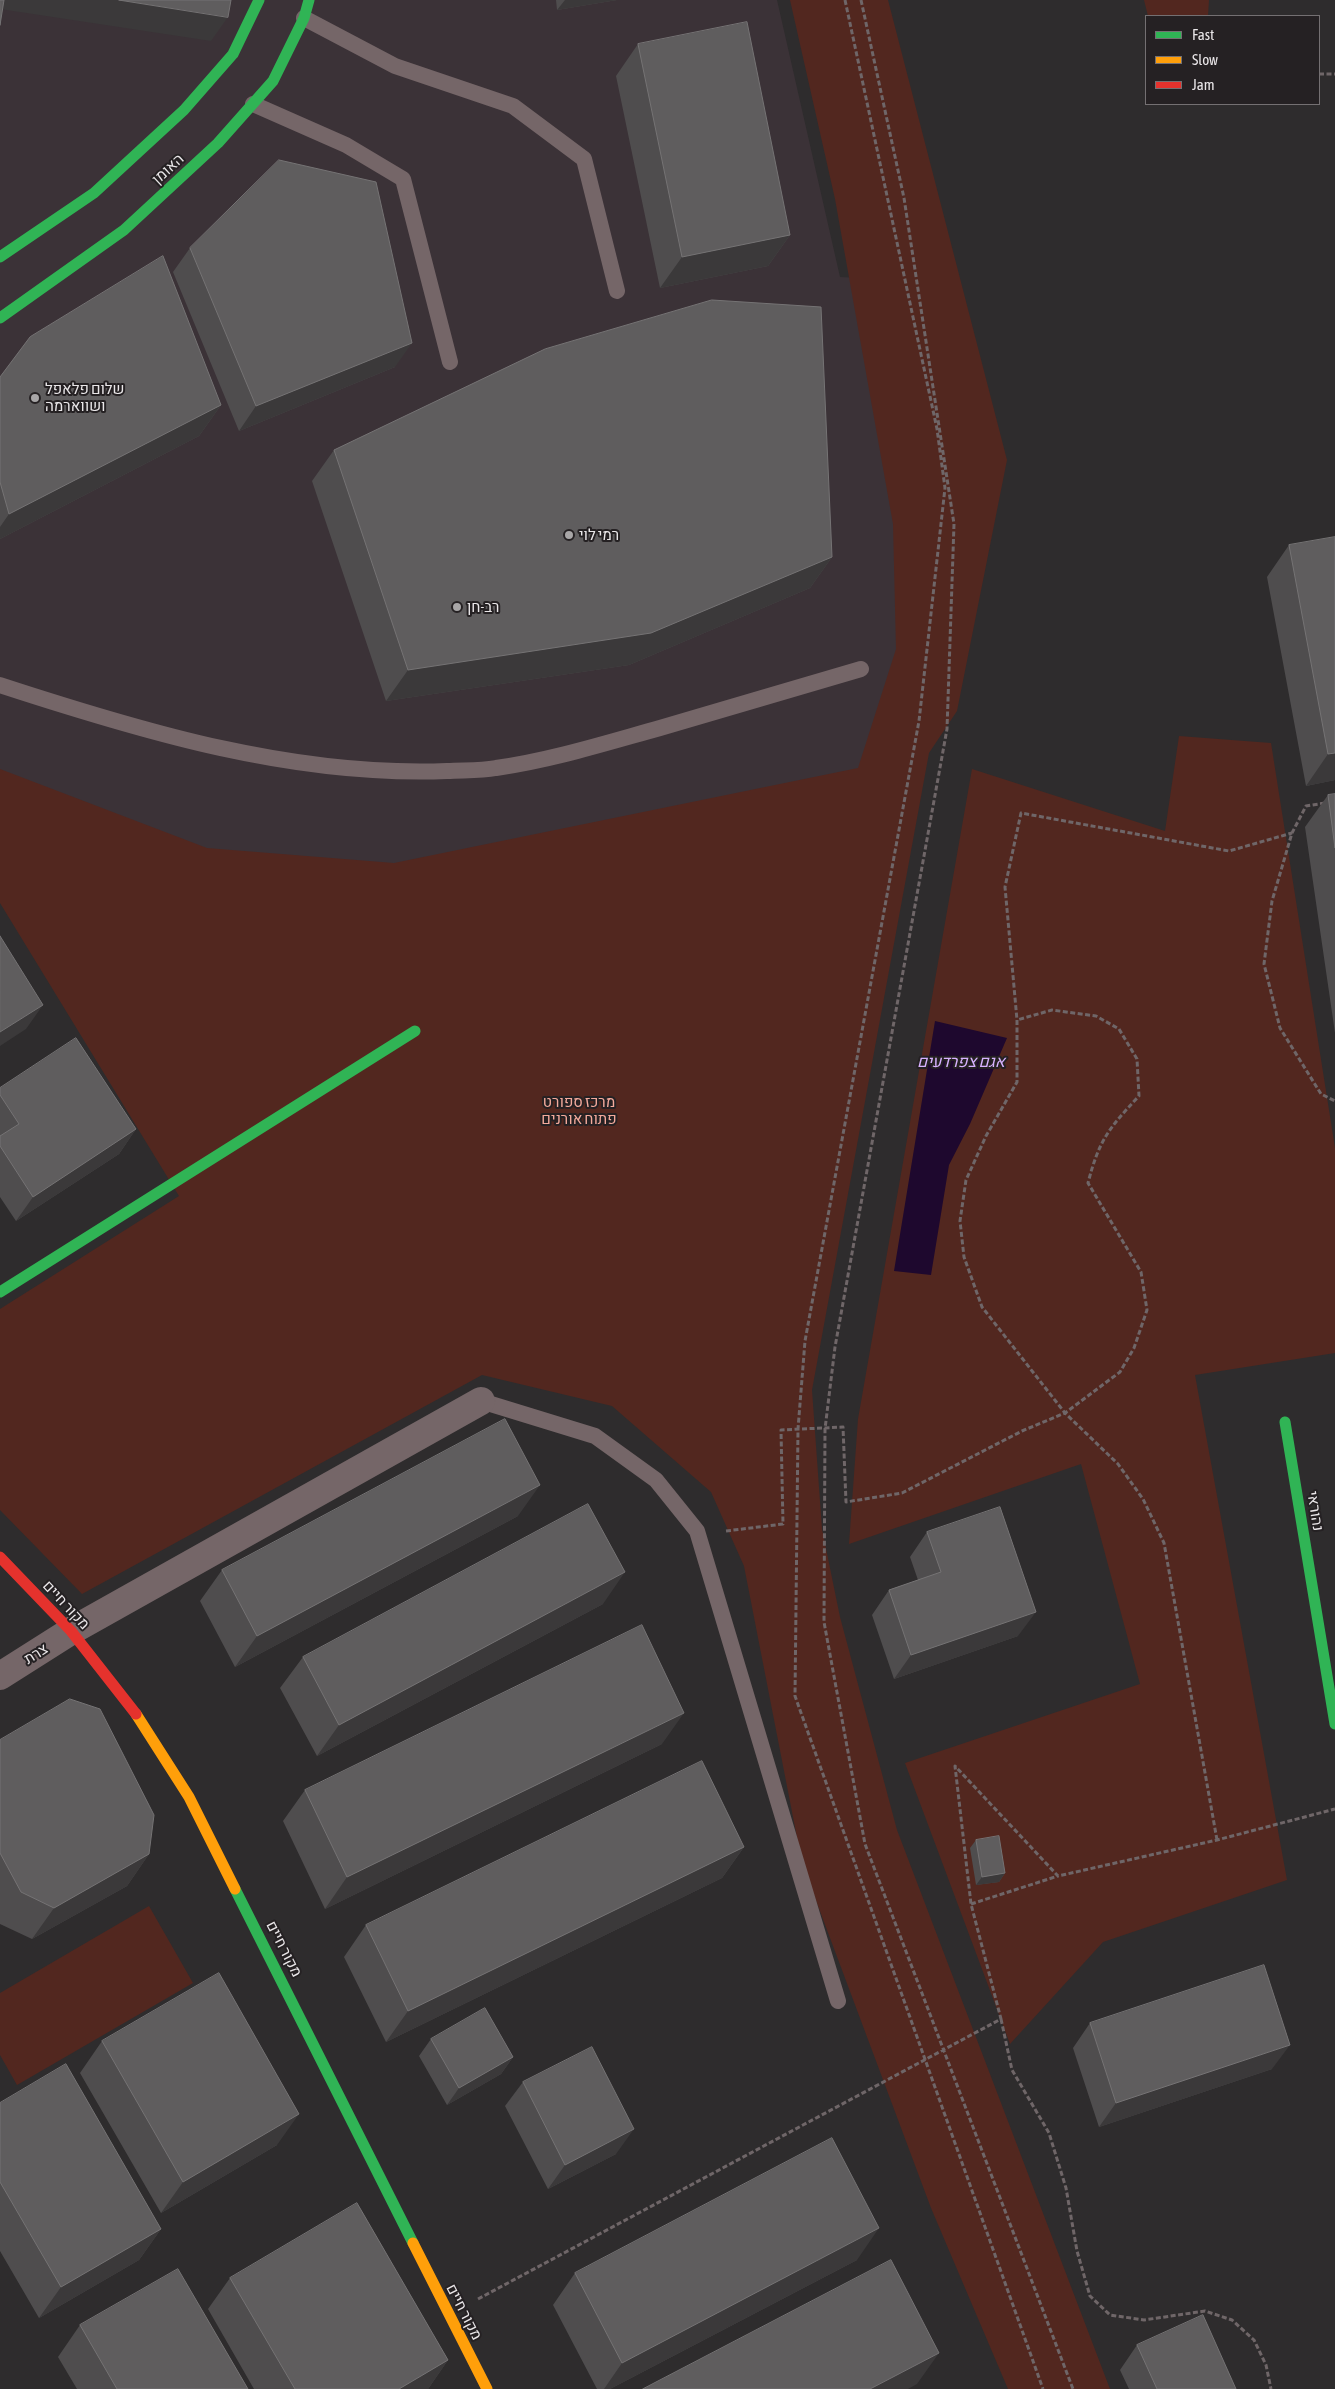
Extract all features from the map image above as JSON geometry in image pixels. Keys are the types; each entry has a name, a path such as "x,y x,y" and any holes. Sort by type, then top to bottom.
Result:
{"street":[{"path":"0,257 94,193 184,110 233,54 259,0"},
{"name":"האומן","path":"0,318 124,230 218,144 273,81 304,18 309,0"},
{"path":"0,1292 415,1031"},
{"name":"צרת","path":"0,1676 72,1631 481,1401"},
{"name":"נהוראי","path":"1285,1422 1335,1724"},
{"name":"מקור חיים","path":"0,1557 72,1631 134,1709 189,1797 448,2315 487,2389"}],"lane":[{"path":"304,18 395,66 513,106 584,159 617,291"},
{"path":"253,104 346,145 403,179 450,362"},
{"path":"0,684 72,708 180,739 264,756 349,770 414,772 494,769 562,756 861,670"},
{"path":"481,1401 595,1436 656,1480 697,1531 838,2001"}],"path":[{"path":"844,0 937,429 944,488 920,721 805,1341 798,1429 795,1696 923,2060 1043,2389"},
{"path":"861,0 904,198 954,524 947,728 835,1347 825,1429 824,1622 865,1844 1073,2389"},
{"path":"1320,74 1335,74"},
{"path":"1335,801 1306,806 1292,833 1272,901 1264,964 1280,1028 1321,1094 1335,1101"},
{"path":"1217,1840 1164,1543 1143,1499 1118,1464 1065,1413 982,1307 964,1257 960,1222 966,1180 986,1136 1017,1082 1017,1020 1005,887 1021,813 1229,851 1292,833"},
{"path":"697,1531 739,1530 783,1524 781,1430 843,1427 846,1502 902,1493 1022,1431 1065,1413 1120,1372 1134,1348 1147,1310 1141,1272 1088,1183 1095,1155 1110,1127 1139,1096 1137,1059 1119,1029 1096,1016 1052,1010 1017,1020"},
{"path":"1058,1876 954,1766 971,1904 1001,2019 1012,2070 1049,2133 1066,2188 1078,2251 1090,2296 1110,2315 1144,2320 1205,2311 1232,2320 1254,2340 1266,2365 1271,2389"},
{"path":"971,1904 1058,1876 1217,1840 1335,1809"},
{"path":"448,2315 1001,2019"}],"shaded area":[{"path":"0,0 777,0 840,277 860,278 905,527 905,703 852,780 400,871 204,853 0,782"}],"green space":[{"name":"מרכז ספורט פתוח אורנים","path":"790,0 888,0 1007,460 957,711 929,753 812,1390 822,1529 840,1617 897,1830 1110,2389 1008,2389 931,2208 802,1863 744,1566 711,1492 612,1406 482,1375 82,1594 0,1510 0,1309 179,1196 0,903 0,769 207,848 394,863 858,768 896,649 893,524 835,199"},
{"path":"1144,0 1209,0 1208,15 1148,15"},
{"path":"1179,736 1271,743 1335,1148 1335,1353 1195,1375 1287,1880 1103,1942 1010,2044 905,1763 1140,1684 1081,1464 849,1544 858,1419 972,769 1165,831"},
{"path":"149,1906 193,1983 17,2085 0,2055 0,1993"}],"water":[{"name":"אגם צפרדעים","path":"935,1021 1007,1038 970,1124 949,1165 931,1275 894,1271"}],"building":[{"path":"0,0 4,0 0,25"},
{"path":"119,0 231,0 228,17"},
{"path":"747,22 790,235 682,257 638,44"},
{"path":"279,160 376,182 412,343 256,406 190,248"},
{"path":"163,256 221,405 9,514 0,482 0,377 30,337"},
{"name":"רמי לוי","path":"712,300 821,307 832,557 651,633 408,670 334,450 545,349"},
{"path":"1335,537 1335,753 1328,754 1289,545"},
{"path":"1335,794 1335,848 1328,795"},
{"path":"0,936 43,1005 0,1032"},
{"path":"76,1038 136,1129 33,1197 0,1146 0,1136 19,1124 0,1095 0,1088"},
{"path":"505,1419 540,1485 257,1636 222,1570"},
{"path":"588,1504 625,1572 339,1725 303,1657"},
{"path":"1000,1507 1036,1612 911,1655 889,1590 941,1572 927,1532"},
{"path":"642,1625 684,1713 347,1877 305,1790"},
{"path":"70,1699 100,1709 154,1815 149,1854 54,1908 21,1892 0,1853 0,1740"},
{"path":"702,1761 744,1847 408,2011 366,1925"},
{"path":"999,1836 1005,1873 982,1877 976,1840"},
{"path":"1264,1965 1290,2045 1116,2103 1090,2023"},
{"path":"219,1973 299,2114 183,2182 102,2041"},
{"path":"485,2008 513,2057 459,2088 431,2039"},
{"path":"592,2047 634,2129 565,2165 523,2082"},
{"path":"66,2064 161,2229 61,2287 0,2182 0,2103"},
{"path":"832,2138 879,2228 622,2363 575,2273"},
{"path":"357,2203 448,2360 399,2389 295,2389 230,2278"},
{"path":"891,2260 939,2353 870,2389 643,2389"},
{"path":"178,2269 248,2389 117,2389 80,2325"},
{"path":"1203,2315 1236,2389 1157,2389 1137,2345"}],"traffic: fast":[{"path":"0,257 94,193 184,110 233,54 259,0"},
{"path":"0,318 124,230 218,143 273,81 304,18 309,0"},
{"path":"0,1292 415,1031"},
{"path":"1285,1422 1335,1724"},
{"path":"235,1889 413,2243"}],"traffic: slow":[{"path":"136,1714 189,1797 235,1889"},
{"path":"413,2243 487,2389"}],"traffic: jam":[{"path":"0,1557 71,1631 136,1714"}],"place":[{"name":"שלום פלאפל ושווארמה","path":"35,398"},
{"name":"רמי לוי","path":"569,535"},
{"name":"רב-חן","path":"457,607"}]}
